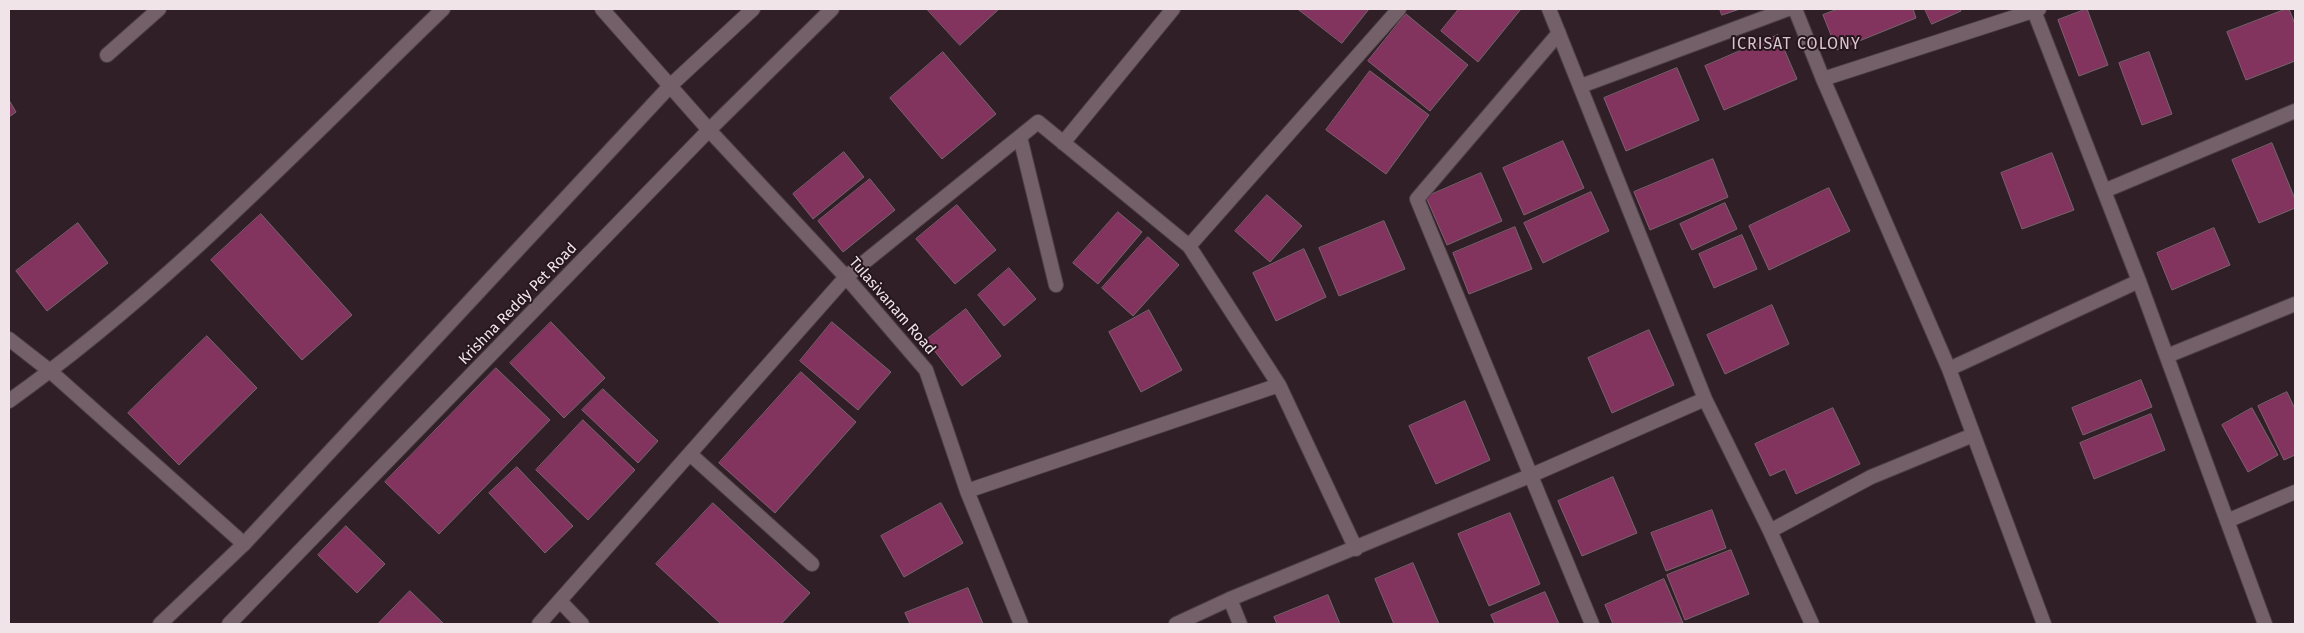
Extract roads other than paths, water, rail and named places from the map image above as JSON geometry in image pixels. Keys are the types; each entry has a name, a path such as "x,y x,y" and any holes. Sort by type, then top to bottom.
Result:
{"street":[{"path":"107,55 159,9"},
{"path":"9,401 50,371 200,244 443,9"},
{"name":"Tulasivanam Road","path":"602,9 709,130 846,277 926,370 967,491 1021,624"},
{"path":"160,624 244,544 671,85 753,9"},
{"name":"Krishna Reddy Pet Road","path":"229,624 709,130 832,9"},
{"path":"1063,143 1174,9"},
{"path":"1189,246 1399,9"},
{"path":"1549,9 1706,399 1770,531 1812,624"},
{"path":"1581,86 1788,9"},
{"path":"1795,9 1823,79 1949,369 2044,624"},
{"path":"1823,79 2037,10 2167,356 2264,624"},
{"path":"1559,33 1417,200 1592,624"},
{"path":"2104,191 2295,111"},
{"path":"539,624 846,277 1038,122 1189,246 1279,385 1356,549"},
{"path":"1020,136 1056,285"},
{"path":"1949,369 2139,281"},
{"path":"2167,356 2295,304"},
{"path":"9,340 50,371 244,544"},
{"path":"967,491 1279,385"},
{"path":"1176,624 1230,599 1356,549 1532,475 1706,399"},
{"path":"1770,531 1871,477 1973,435"},
{"path":"690,454 812,564"},
{"path":"2227,521 2295,492"},
{"path":"1230,599 1240,624"},
{"path":"560,601 582,624"}],"district":[{"name":"ICRISAT COLONY","path":"1796,45"}]}
